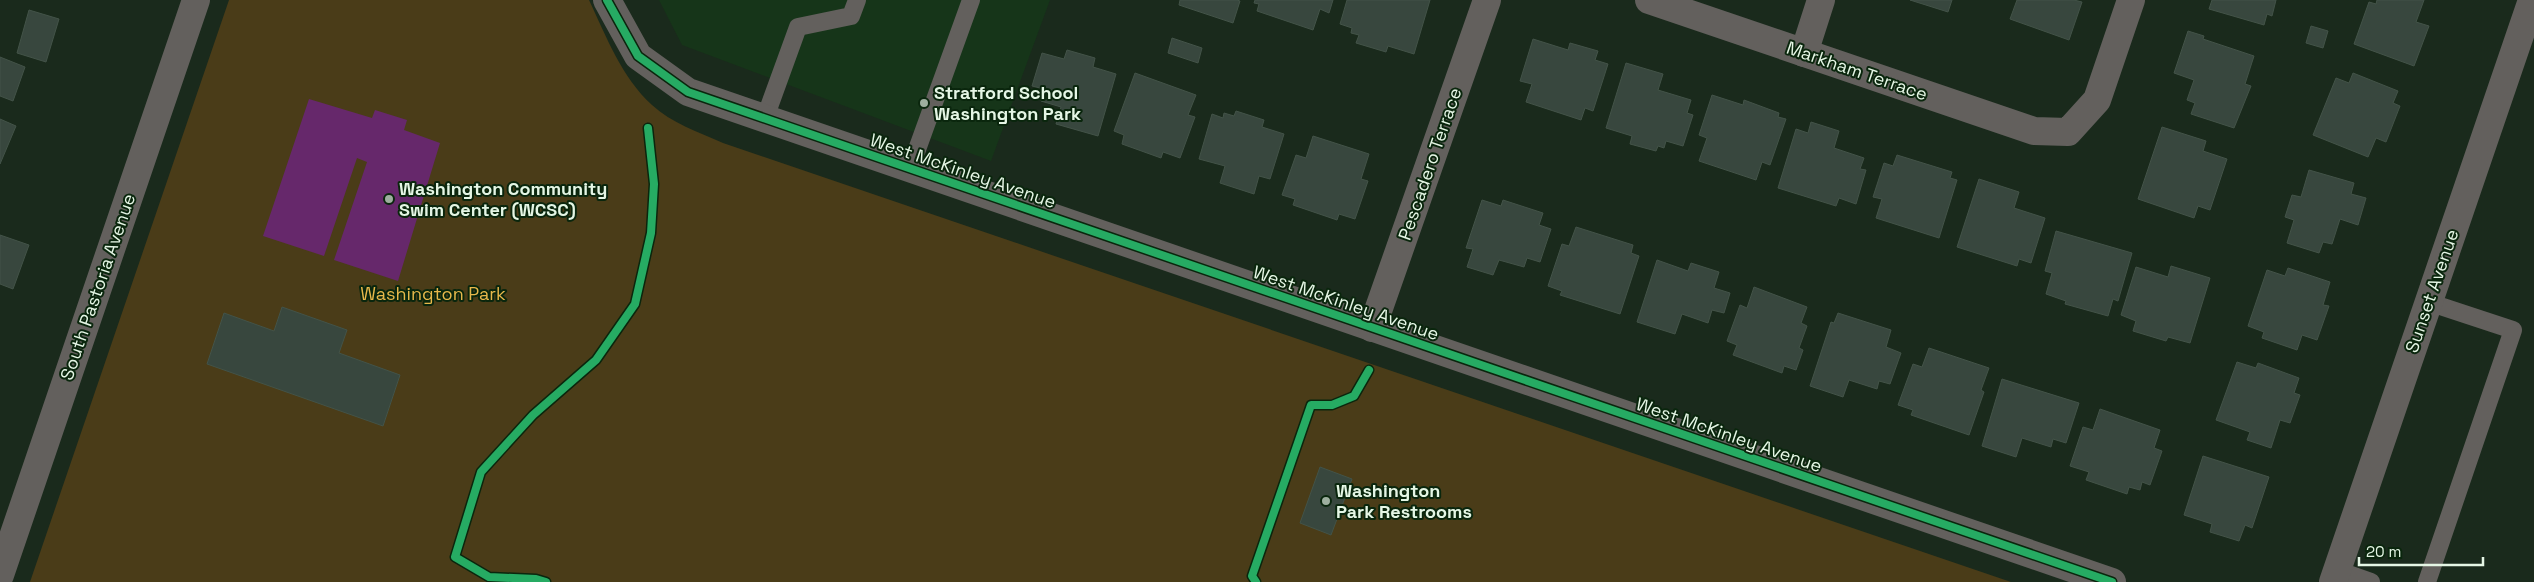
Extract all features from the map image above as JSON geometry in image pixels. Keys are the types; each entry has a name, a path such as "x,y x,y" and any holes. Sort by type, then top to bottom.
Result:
{"street":[{"name":"South Pastoria Avenue","path":"0,574 196,0"},
{"name":"West McKinley Avenue","path":"607,0 638,56 688,92 2112,582"},
{"name":"Pescadero Terrace","path":"1372,328 1487,0"},
{"name":"Markham Terrace","path":"1649,0 2034,131 2068,132 2097,100 2131,0"},
{"path":"1804,53 1821,0"},
{"name":"Sunset Avenue","path":"2335,576 2532,0"}],"lane":[{"path":"765,118 798,27 851,16 857,0"},
{"path":"910,169 971,0"},
{"path":"2428,302 2513,330 2428,582"},
{"path":"2335,576 2371,582"}],"shaded area":[{"name":"Stratford School Washington Park","path":"659,0 1050,0 991,161 682,45"},
{"name":"Washington Community Swim Center (WCSC)","path":"309,99 372,118 375,110 407,120 404,130 440,143 398,281 334,260 367,162 357,158 324,256 263,236"}],"green space":[{"name":"Washington Park","path":"229,0 589,0 608,42 623,69 641,94 668,117 723,143 2011,582 30,582"}],"building":[{"path":"1180,0 1240,1 1233,23 1179,5"},
{"path":"1255,0 1333,0 1329,13 1320,9 1313,30 1257,11 1259,4 1254,3"},
{"path":"1347,0 1430,0 1414,54 1388,46 1386,52 1356,43 1359,35 1351,33 1352,28 1340,24"},
{"path":"1910,0 1952,0 1948,12"},
{"path":"2017,0 2074,0 2082,2 2069,40 2010,19"},
{"path":"2212,0 2276,0 2272,16 2267,14 2264,25 2209,9"},
{"path":"2377,0 2424,0 2416,22 2429,26 2414,66 2354,44 2369,2 2376,4"},
{"path":"29,10 59,19 46,62 17,53"},
{"path":"2311,26 2328,31 2323,48 2306,43"},
{"path":"2188,31 2204,36 2203,39 2254,56 2245,84 2251,86 2234,128 2191,114 2195,103 2187,100 2194,80 2174,73"},
{"path":"1172,38 1202,48 1198,63 1168,53"},
{"path":"1533,39 1568,50 1570,43 1598,51 1595,60 1608,64 1593,111 1585,108 1581,120 1526,102 1532,84 1520,81"},
{"path":"1067,50 1095,58 1093,67 1116,74 1098,136 1056,124 1061,107 1041,101 1044,89 1032,86 1042,53 1064,59"},
{"path":"0,57 25,67 13,101 0,96"},
{"path":"1626,63 1663,74 1658,90 1691,100 1687,113 1693,115 1683,146 1666,141 1664,148 1658,146 1656,151 1630,144 1632,136 1606,128"},
{"path":"1135,73 1196,95 1188,115 1195,117 1180,158 1163,152 1161,158 1122,144 1124,135 1114,131"},
{"path":"2353,73 2398,91 2393,103 2400,106 2386,142 2376,138 2368,157 2313,135 2336,78 2349,83"},
{"path":"1712,95 1743,105 1744,100 1779,113 1778,117 1786,119 1770,165 1762,162 1756,180 1699,161 1707,138 1699,135"},
{"path":"1236,111 1264,120 1262,127 1284,134 1270,179 1259,176 1254,194 1220,183 1225,166 1199,159 1212,114 1223,118 1224,113 1234,116"},
{"path":"0,119 16,126 0,164"},
{"path":"1811,122 1839,131 1834,148 1864,158 1860,169 1866,170 1856,204 1839,198 1836,206 1778,188 1796,129 1808,133"},
{"path":"2162,127 2206,141 2203,151 2227,159 2210,210 2198,206 2194,218 2138,199"},
{"path":"1313,136 1369,154 1361,179 1368,181 1355,219 1339,214 1337,220 1293,205 1295,199 1282,195 1296,155 1306,158"},
{"path":"1897,155 1952,172 1950,178 1957,180 1939,238 1876,218 1882,199 1873,197 1884,163 1893,166"},
{"path":"2309,170 2354,183 2351,194 2366,198 2358,225 2340,219 2332,244 2323,242 2319,253 2287,243 2294,220 2285,217 2292,195 2301,197"},
{"path":"1979,179 2019,192 2014,208 2045,218 2031,263 2019,259 2017,266 1957,247"},
{"path":"1482,200 1501,206 1503,200 1543,213 1539,225 1551,229 1540,262 1527,258 1524,267 1499,260 1493,275 1467,267 1473,249 1466,248"},
{"path":"1576,227 1633,245 1631,253 1639,256 1620,314 1560,295 1562,291 1548,286 1562,244 1569,246"},
{"path":"2056,231 2132,253 2118,301 2113,299 2108,316 2065,304 2066,301 2046,294 2052,273 2045,271"},
{"path":"0,235 29,245 13,289 0,284"},
{"path":"1657,260 1688,271 1691,263 1719,272 1714,288 1730,293 1724,313 1712,310 1708,323 1682,314 1675,334 1637,322"},
{"path":"2171,266 2210,278 2190,343 2168,337 2166,341 2133,331 2136,321 2121,315 2136,267 2168,277"},
{"path":"2288,268 2330,282 2323,305 2329,306 2317,340 2302,335 2297,350 2262,338 2264,332 2248,326 2267,270 2285,276"},
{"path":"1754,287 1807,307 1801,323 1807,326 1799,348 1803,350 1796,370 1784,366 1782,373 1733,355 1737,345 1727,341 1740,305 1747,308"},
{"path":"282,307 347,330 339,353 400,375 383,426 207,364 224,313 274,331"},
{"path":"1838,313 1891,330 1886,347 1901,353 1890,384 1879,381 1877,389 1849,380 1843,397 1810,386 1831,322 1834,323"},
{"path":"1929,348 1989,368 1981,390 1984,392 1969,435 1911,415 1913,410 1898,405 1913,364 1922,367"},
{"path":"2237,362 2256,368 2258,363 2299,378 2294,393 2300,395 2290,423 2280,420 2271,448 2247,440 2250,432 2216,420"},
{"path":"2002,379 2079,403 2066,443 2053,439 2051,447 2022,438 2016,457 1982,446"},
{"path":"2100,409 2160,430 2154,448 2162,451 2150,485 2142,482 2140,490 2129,487 2127,494 2086,480 2089,472 2070,466 2083,427 2093,430"},
{"path":"2203,456 2269,477 2252,528 2245,525 2239,541 2210,532 2212,524 2184,515"},
{"name":"Washington Park Restrooms","path":"1320,467 1352,479 1331,535 1300,523"}],"cycle path":[{"path":"607,0 638,56 688,92 2112,582"},
{"path":"546,582 536,579 489,577 455,557 481,472 533,415 596,360 635,304 651,233 654,184 648,128"},
{"path":"1256,582 1252,576 1311,405 1332,405 1354,396 1369,370"}],"place":[{"name":"Stratford School Washington Park","path":"924,103"},
{"name":"Washington Community Swim Center (WCSC)","path":"389,199"},
{"name":"Washington Park Restrooms","path":"1326,501"}]}
